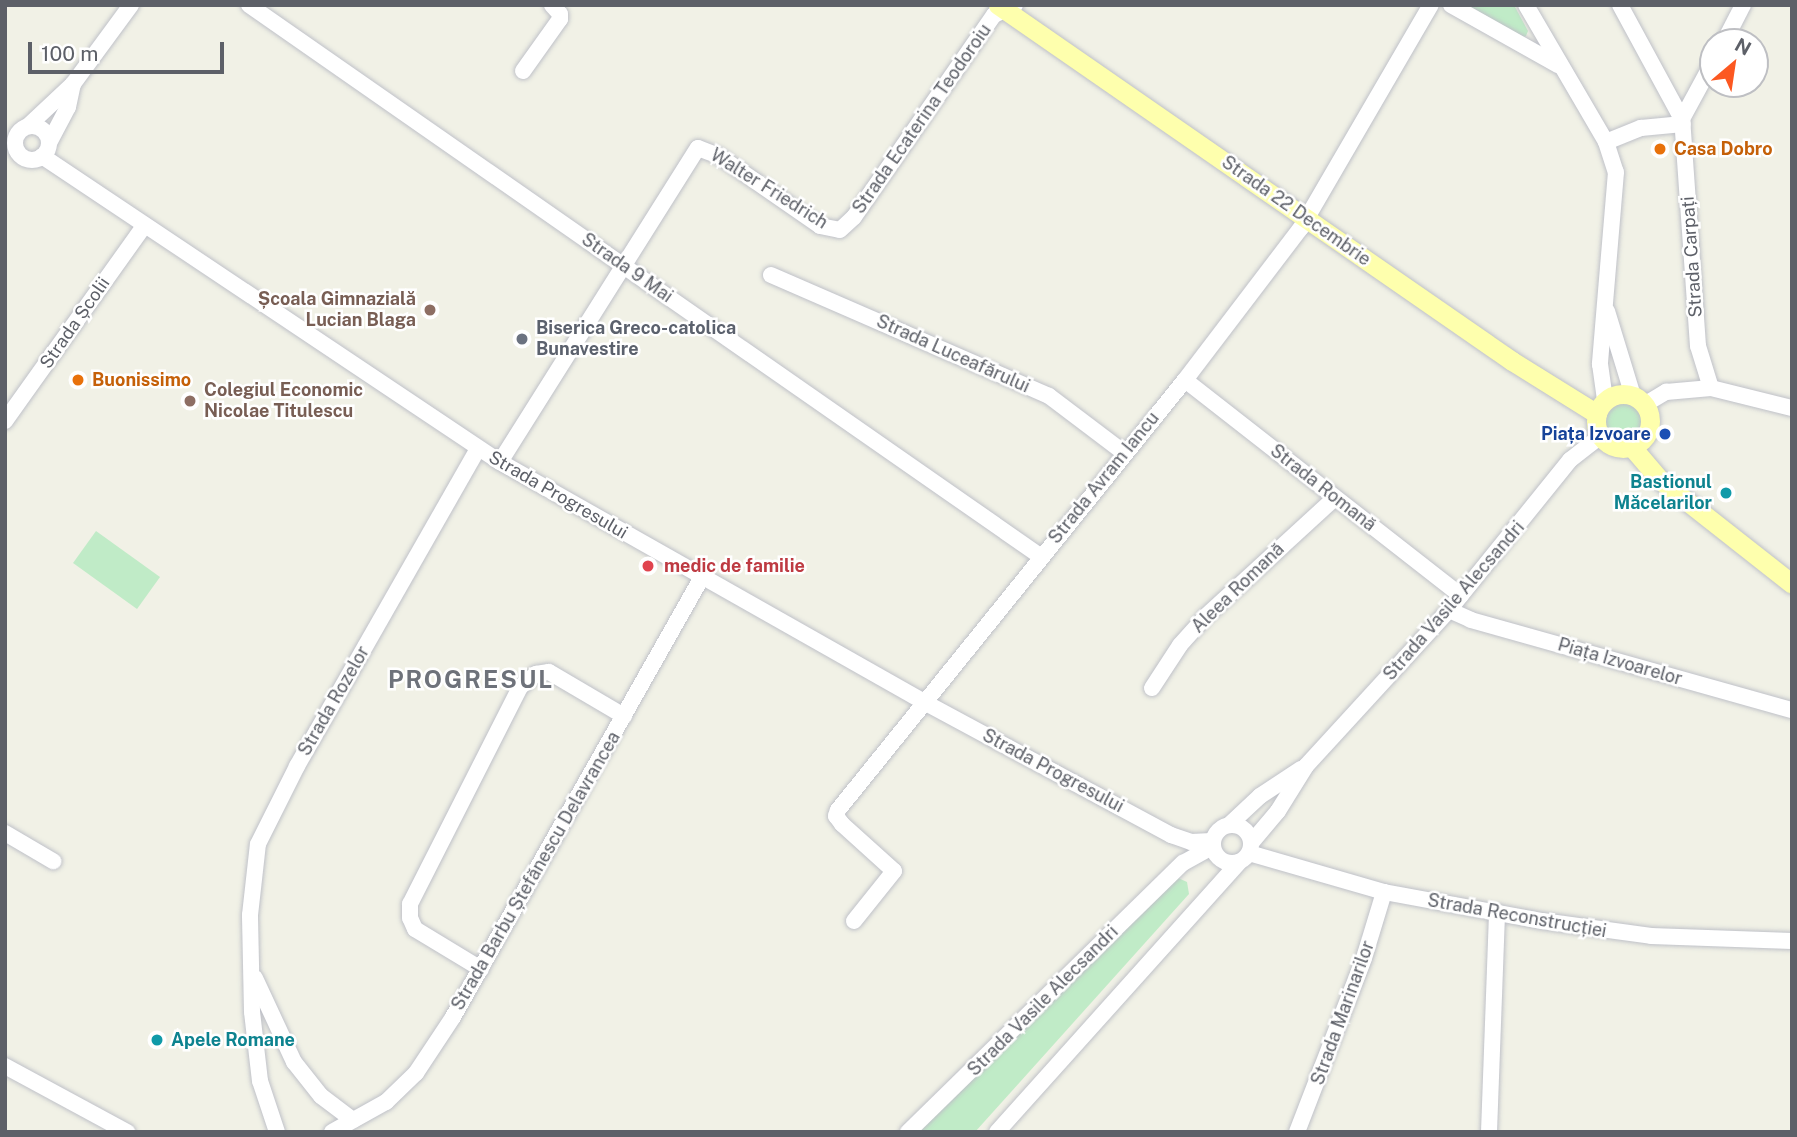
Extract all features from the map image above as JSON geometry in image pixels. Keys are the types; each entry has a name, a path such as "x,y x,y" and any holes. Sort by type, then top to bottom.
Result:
{"main road":[{"name":"Strada 22 Decembrie","path":"1006,6 1307,219 1573,402 1601,407"},
{"path":"1616,394 1639,400 1649,425 1643,438 1631,446 1614,446 1601,436 1596,423 1601,407 1616,394"},
{"path":"1631,446 1660,480 1792,584"}],"street":[{"path":"16,131 73,84 131,5"},
{"name":"Strada 9 Mai","path":"249,5 1040,556"},
{"path":"523,71 560,19 560,13 552,5"},
{"name":"Strada Avram Iancu","path":"854,921 894,871 836,816 1040,556 1185,380 1307,219 1431,5"},
{"path":"1451,5 1559,66"},
{"path":"1526,5 1559,66 1606,142 1616,172 1607,311 1600,364 1601,407"},
{"path":"1620,5 1683,121"},
{"path":"1731,28 1743,5"},
{"name":"Strada Ecaterina Teodoroiu","path":"840,230 854,217 994,15 1006,6"},
{"path":"46,149 68,107 73,84"},
{"path":"1683,121 1699,90"},
{"path":"1606,142 1641,128 1683,121"},
{"name":"Strada Carpați","path":"1683,121 1698,346 1711,388"},
{"name":"Strada Progresului","path":"46,149 32,160 22,156 16,148 16,131 43,129 46,149 144,226 184,248 478,449 924,702 1171,835 1191,842 1212,844"},
{"name":"Walter Friedrich","path":"623,265 698,148 719,156 821,226 840,230"},
{"name":"Strada Școlii","path":"5,421 144,226"},
{"path":"500,462 623,265"},
{"name":"Strada Luceafărului","path":"771,275 1049,396 1124,453"},
{"path":"1607,311 1639,400 1666,392 1711,388 1792,408"},
{"name":"Strada Romană","path":"1185,380 1461,596"},
{"name":"Strada Vasile Alecsandri","path":"997,1132 1246,853 1278,811 1306,765 1449,610 1570,460 1601,436"},
{"name":"Strada Rozelor","path":"277,1132 260,1081 254,1046 250,915 255,861 262,833 297,766 478,449"},
{"name":"Aleea Romană","path":"1152,688 1180,645 1205,617 1335,498"},
{"name":"Strada Barbu Ștefănescu Delavrancea","path":"332,1132 386,1102 416,1073 481,969 702,577"},
{"name":"Piața Izvoarelor","path":"1449,610 1471,620 1792,710"},
{"path":"481,969 415,929 410,918 410,904 520,687 536,674 549,672 624,716"},
{"name":"Strada Vasile Alecsandri","path":"1228,825 1260,796 1306,765"},
{"path":"1228,825 1246,831 1246,853 1222,861 1212,844 1218,831 1228,825"},
{"path":"5,833 53,861"},
{"name":"Strada Vasile Alecsandri","path":"908,1132 1183,863 1212,844"},
{"name":"Strada Reconstrucției","path":"1246,853 1384,892 1497,912 1651,936 1792,941"},
{"name":"Strada Marinarilor","path":"1297,1132 1364,958 1384,892"},
{"path":"1489,1132 1497,912"},
{"name":"Strada Rozelor","path":"253,973 294,1062 321,1096 354,1120"},
{"path":"5,1066 127,1132"}],"green space":[{"path":"1459,5 1514,5 1528,31 1526,36 1519,39"},
{"path":"1623,399 1638,405 1644,420 1638,435 1623,441 1608,435 1602,420 1608,405"},
{"path":"96,531 160,577 137,609 73,563"},
{"path":"1176,877 1187,882 1189,894 975,1132 914,1132"}],"place":[{"name":"Casa Dobro","path":"1660,149"},
{"name":"Școala Gimnazială Lucian Blaga","path":"430,310"},
{"name":"Biserica Greco-catolica Bunavestire","path":"522,339"},
{"name":"Buonissimo","path":"78,380"},
{"name":"Colegiul Economic Nicolae Titulescu","path":"190,401"},
{"name":"Piața Izvoare","path":"1665,434"},
{"name":"Bastionul Măcelarilor","path":"1726,493"},
{"name":"medic de familie","path":"648,566"},
{"name":"Apele Romane","path":"157,1040"}],"district":[{"name":"PROGRESUL","path":"471,680"}]}
